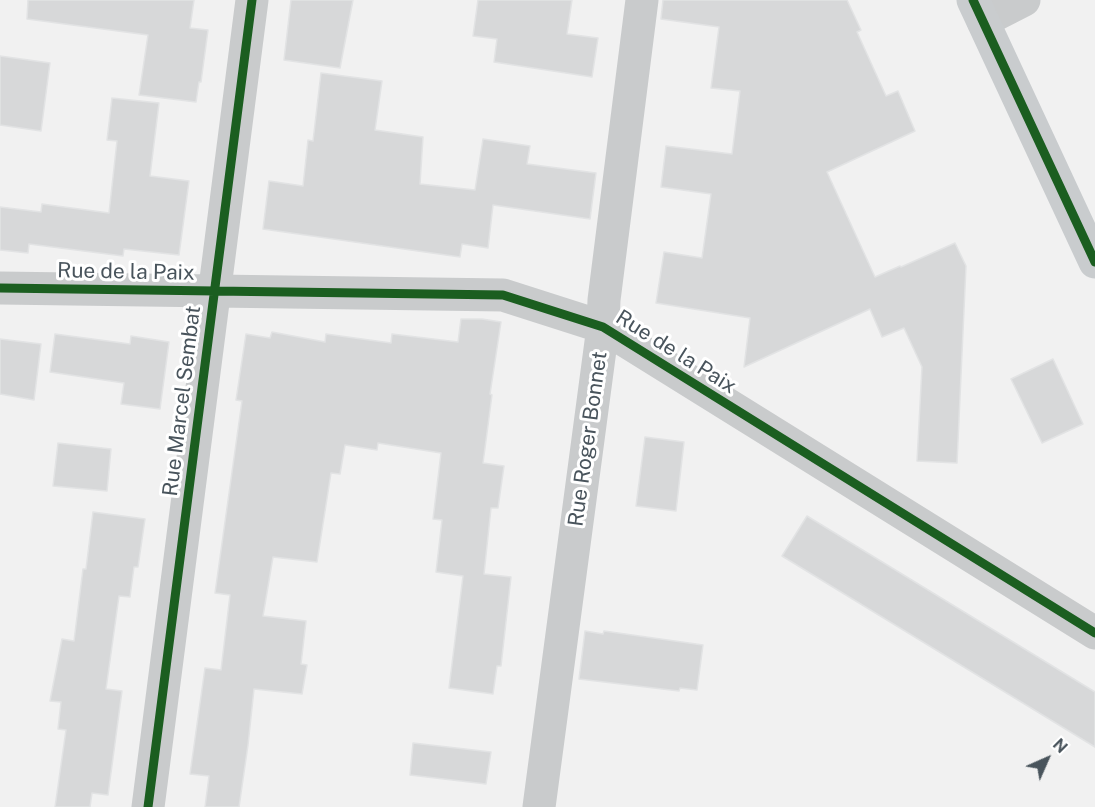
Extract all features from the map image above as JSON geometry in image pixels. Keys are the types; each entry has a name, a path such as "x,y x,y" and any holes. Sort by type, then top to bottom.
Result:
{"main road":[{"path":"978,10 1095,261"}],"street":[{"name":"Rue Marcel Sembat","path":"148,807 252,0"},
{"name":"Rue Roger Bonnet","path":"539,807 603,327 604,300 642,0"},
{"path":"978,10 1024,0"},
{"name":"Rue de la Paix","path":"0,288 503,295 603,327 1095,633"}],"building":[{"path":"28,0 194,0 190,28 208,30 196,102 139,95 148,35 27,19"},
{"path":"291,0 353,0 340,68 284,60"},
{"path":"478,0 572,0 567,34 598,38 592,77 494,62 497,39 473,36"},
{"path":"663,0 847,0 861,30 857,32 886,96 898,91 915,131 827,172 875,277 955,243 966,266 957,463 917,461 922,367 904,328 882,337 870,309 744,367 750,318 656,303 664,252 702,258 711,194 661,187 666,146 732,154 740,91 711,88 719,27 661,19"},
{"path":"0,56 50,63 41,131 0,125"},
{"path":"321,73 382,81 375,130 423,137 420,184 475,190 483,139 530,146 527,164 596,173 590,219 493,205 488,248 462,244 460,257 263,229 269,181 303,186 308,140 313,141"},
{"path":"112,98 159,103 150,176 189,181 179,255 124,249 123,256 29,244 28,253 0,250 0,207 41,212 42,204 109,213 117,141 107,140"},
{"path":"461,319 501,322 483,463 504,466 498,508 491,508 484,574 511,577 501,666 497,666 493,694 449,688 463,576 436,572 442,520 433,519 441,453 378,443 377,450 345,445 340,474 331,473 317,562 273,557 263,616 306,621 301,664 307,665 302,694 254,689 239,807 205,807 209,776 190,774 205,668 221,670 230,595 215,593 242,401 236,400 246,334 270,338 272,332 325,342 326,334 391,343 392,334 458,342"},
{"path":"55,334 130,344 131,336 169,342 160,409 121,404 124,383 50,372"},
{"path":"0,339 41,344 34,400 0,394"},
{"path":"1053,359 1083,424 1042,443 1011,379"},
{"path":"645,437 684,442 676,511 636,506"},
{"path":"58,443 111,449 107,491 53,486"},
{"path":"93,512 145,519 138,567 134,567 130,597 119,596 106,689 122,691 108,795 92,793 90,807 55,807 66,730 58,729 61,702 50,701 62,639 74,641"},
{"path":"807,516 1095,692 1095,747 782,556"},
{"path":"585,631 603,634 604,631 703,645 697,690 680,688 679,691 579,679"},
{"path":"413,743 491,752 486,784 410,775"}],"cycle path":[{"path":"148,807 252,0"},
{"path":"973,0 1095,262"},
{"path":"0,288 503,295 603,327 1095,633"}]}
